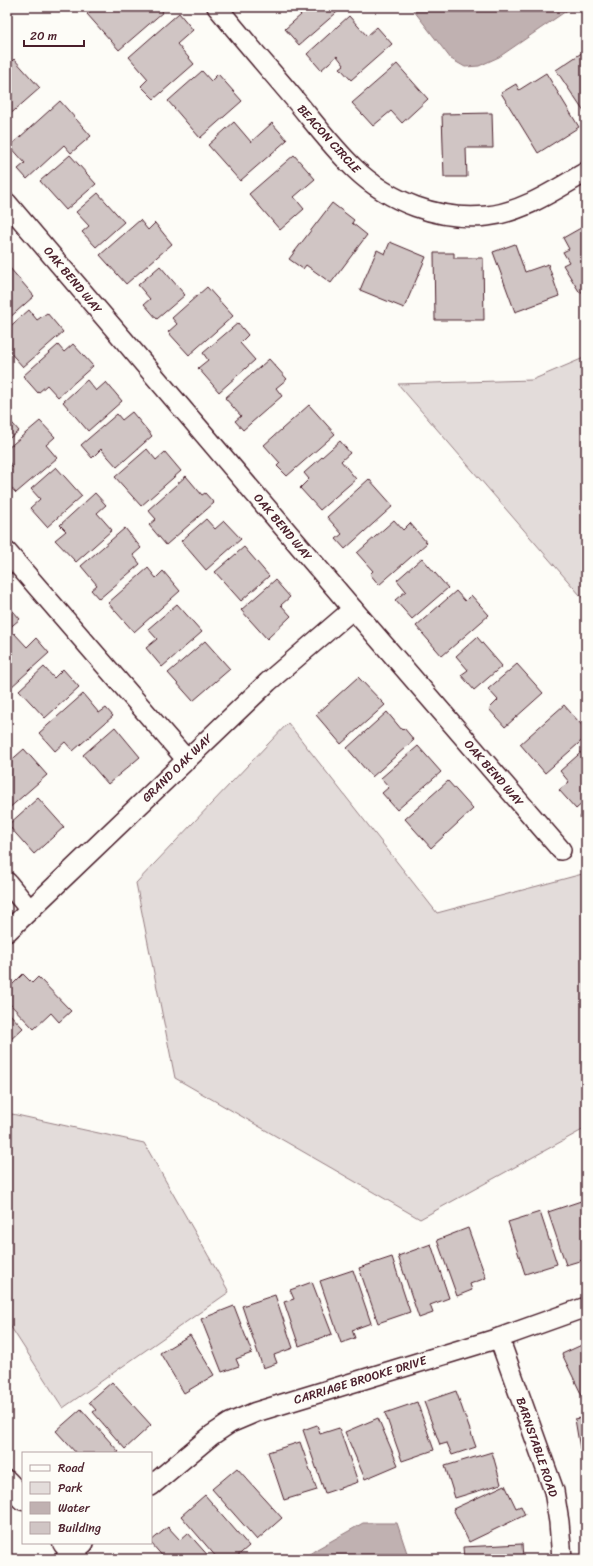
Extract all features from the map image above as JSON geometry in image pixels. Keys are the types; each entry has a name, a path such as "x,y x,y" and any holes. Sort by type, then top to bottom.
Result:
{"street":[{"name":"BEACON CIRCLE","path":"217,7 329,141 355,169 376,187 399,200 426,211 456,216 487,216 514,210 543,198 586,172"},
{"name":"OAK BEND WAY","path":"7,203 560,850"},
{"path":"7,552 186,759"},
{"name":"GRAND OAK WAY","path":"7,932 268,682 353,609"},
{"path":"7,882 30,910"},
{"name":"CARRIAGE BROOKE DRIVE","path":"152,1485 212,1435 230,1424 256,1412 499,1338 586,1307"},
{"name":"BARNSTABLE ROAD","path":"499,1338 554,1490 559,1522 562,1559"},
{"path":"7,1482 22,1498"}],"green space":[{"path":"586,357 586,602 398,384 532,380"},
{"path":"288,723 437,913 586,873 586,1128 420,1219 175,1078 136,883"},
{"path":"12,1114 144,1143 229,1292 63,1408 7,1321 7,1120"}],"water":[{"path":"411,7 572,7 499,57 479,66 465,67 451,59"},
{"path":"363,1523 397,1523 409,1559 302,1559 317,1549"}],"building":[{"path":"95,7 159,7 163,12 119,50 87,14"},
{"path":"294,7 343,7 299,45 285,29 301,15"},
{"path":"179,13 193,30 177,44 194,64 154,99 141,86 148,79 129,57"},
{"path":"349,16 367,36 377,27 392,44 351,80 340,68 344,65 337,56 321,70 307,54"},
{"path":"586,50 586,115 556,70"},
{"path":"14,59 40,88 7,117 7,66"},
{"path":"397,64 428,99 402,123 391,111 373,126 352,103"},
{"path":"202,71 211,81 218,74 242,101 200,138 168,101"},
{"path":"546,73 579,127 538,153 501,93 516,84 519,90"},
{"path":"60,101 91,136 71,153 64,145 27,179 18,169 25,163 10,146"},
{"path":"492,113 493,148 466,148 467,177 444,177 442,114"},
{"path":"234,122 251,142 272,123 287,140 240,181 208,145"},
{"path":"70,155 96,184 66,210 40,181"},
{"path":"294,155 315,179 294,197 304,209 280,230 249,194"},
{"path":"98,193 124,222 96,247 82,232 89,226 76,212"},
{"path":"332,203 354,220 352,223 367,235 331,283 306,265 303,269 289,259"},
{"path":"140,220 148,230 155,223 172,244 126,284 100,255"},
{"path":"586,225 586,289 580,293 563,265 569,262 563,252 569,249 563,238"},
{"path":"390,242 426,257 404,308 360,290 377,250 385,254"},
{"path":"515,244 525,272 548,264 559,296 515,312 493,252"},
{"path":"434,253 454,253 454,258 483,258 484,320 435,320"},
{"path":"160,266 185,295 157,319 144,304 150,299 138,285"},
{"path":"9,267 34,296 7,320 7,268"},
{"path":"207,287 233,316 189,355 168,332 177,324 172,318"},
{"path":"29,310 37,320 47,313 63,332 23,367 7,349 7,329"},
{"path":"238,323 248,335 240,343 255,360 219,392 198,368 208,360 203,353"},
{"path":"73,344 93,366 58,397 47,385 38,393 23,376 58,345 64,352"},
{"path":"269,359 287,379 276,388 282,396 243,430 235,421 241,416 225,398"},
{"path":"87,380 96,391 106,382 122,401 88,431 63,402"},
{"path":"309,405 335,434 287,476 277,466 280,463 264,445"},
{"path":"132,412 152,436 117,467 101,449 92,458 81,445 117,414 122,420"},
{"path":"7,417 19,431 7,440"},
{"path":"40,421 55,437 46,445 57,458 16,493 7,483 7,473 13,467 7,460 7,449"},
{"path":"340,441 350,453 341,461 356,479 320,510 300,488 309,479 304,473"},
{"path":"147,449 156,460 165,452 181,471 141,506 115,477"},
{"path":"56,467 82,496 47,527 30,508 40,499 31,489"},
{"path":"186,476 202,495 205,493 214,503 166,545 149,525 156,519 148,510"},
{"path":"369,479 393,506 345,549 336,539 342,534 327,517"},
{"path":"95,493 106,505 97,513 112,530 76,562 55,540 66,531 60,525"},
{"path":"206,519 215,529 224,521 241,539 206,570 181,541"},
{"path":"394,520 403,530 410,523 427,543 379,585 370,574 373,571 357,553"},
{"path":"125,528 141,548 133,555 140,564 99,599 91,590 97,585 81,566"},
{"path":"244,547 269,576 241,601 215,572"},
{"path":"422,558 448,588 412,619 395,600 406,591 397,580"},
{"path":"148,568 156,578 163,571 180,591 134,632 108,603"},
{"path":"275,580 290,597 281,605 291,616 267,639 241,610"},
{"path":"456,591 465,601 471,595 489,615 442,656 416,626"},
{"path":"7,604 20,619 7,630"},
{"path":"177,604 202,632 162,667 146,648 157,639 148,629"},
{"path":"14,633 27,647 36,638 49,653 10,688 7,684 7,640"},
{"path":"477,637 502,666 474,690 461,675 468,670 456,656"},
{"path":"205,641 230,669 193,701 168,673"},
{"path":"517,664 543,693 505,727 489,709 498,700 488,689"},
{"path":"44,667 54,678 63,669 79,687 45,718 19,690"},
{"path":"358,677 385,705 341,744 316,715"},
{"path":"83,694 99,713 106,708 113,716 73,751 65,742 55,751 39,733"},
{"path":"564,705 586,730 586,737 545,773 520,744"},
{"path":"387,712 402,730 404,728 414,740 372,777 347,748"},
{"path":"115,727 140,757 108,784 83,755"},
{"path":"418,746 441,772 397,810 382,793 389,787 381,778"},
{"path":"586,748 586,800 576,809 559,790 569,782 560,771"},
{"path":"24,749 47,775 7,810 7,764"},
{"path":"448,781 473,809 431,848 405,819"},
{"path":"38,798 64,827 34,854 8,825"},
{"path":"586,811 586,824 580,817"},
{"path":"23,974 32,983 38,977 71,1011 59,1022 51,1013 34,1029 7,1001 7,990"},
{"path":"7,1011 23,1028 7,1043"},
{"path":"581,1201 586,1217 586,1259 566,1265 548,1212"},
{"path":"540,1212 557,1264 525,1274 508,1222"},
{"path":"468,1228 486,1278 470,1284 472,1290 457,1296 437,1240"},
{"path":"431,1244 449,1298 430,1305 433,1313 419,1318 398,1256"},
{"path":"392,1257 410,1312 378,1323 359,1268"},
{"path":"353,1270 371,1323 352,1330 355,1338 341,1343 320,1281"},
{"path":"312,1282 332,1334 299,1346 284,1302 294,1299 290,1290"},
{"path":"275,1295 293,1348 274,1355 277,1363 263,1368 242,1306"},
{"path":"234,1306 252,1353 236,1359 239,1366 222,1372 201,1319"},
{"path":"190,1335 214,1375 184,1393 160,1353"},
{"path":"586,1343 586,1402 585,1402 562,1354"},
{"path":"112,1382 151,1425 125,1449 93,1412 96,1410 89,1402"},
{"path":"456,1391 476,1447 452,1455 447,1443 440,1445 424,1402"},
{"path":"417,1402 434,1450 402,1461 385,1413"},
{"path":"81,1409 119,1452 75,1452 56,1431"},
{"path":"586,1417 586,1448 580,1449 575,1419"},
{"path":"378,1418 398,1465 365,1479 345,1432"},
{"path":"317,1425 320,1434 339,1428 358,1482 325,1493 303,1430"},
{"path":"300,1442 317,1490 284,1500 268,1452"},
{"path":"492,1452 501,1484 455,1498 445,1466"},
{"path":"237,1468 282,1518 257,1540 212,1489"},
{"path":"505,1485 516,1508 521,1506 525,1515 469,1542 453,1509"},
{"path":"205,1495 249,1546 234,1559 218,1559 181,1516"},
{"path":"168,1527 180,1540 188,1533 211,1559 165,1559 152,1544 152,1540"},
{"path":"522,1544 523,1559 464,1559 463,1547"}]}
